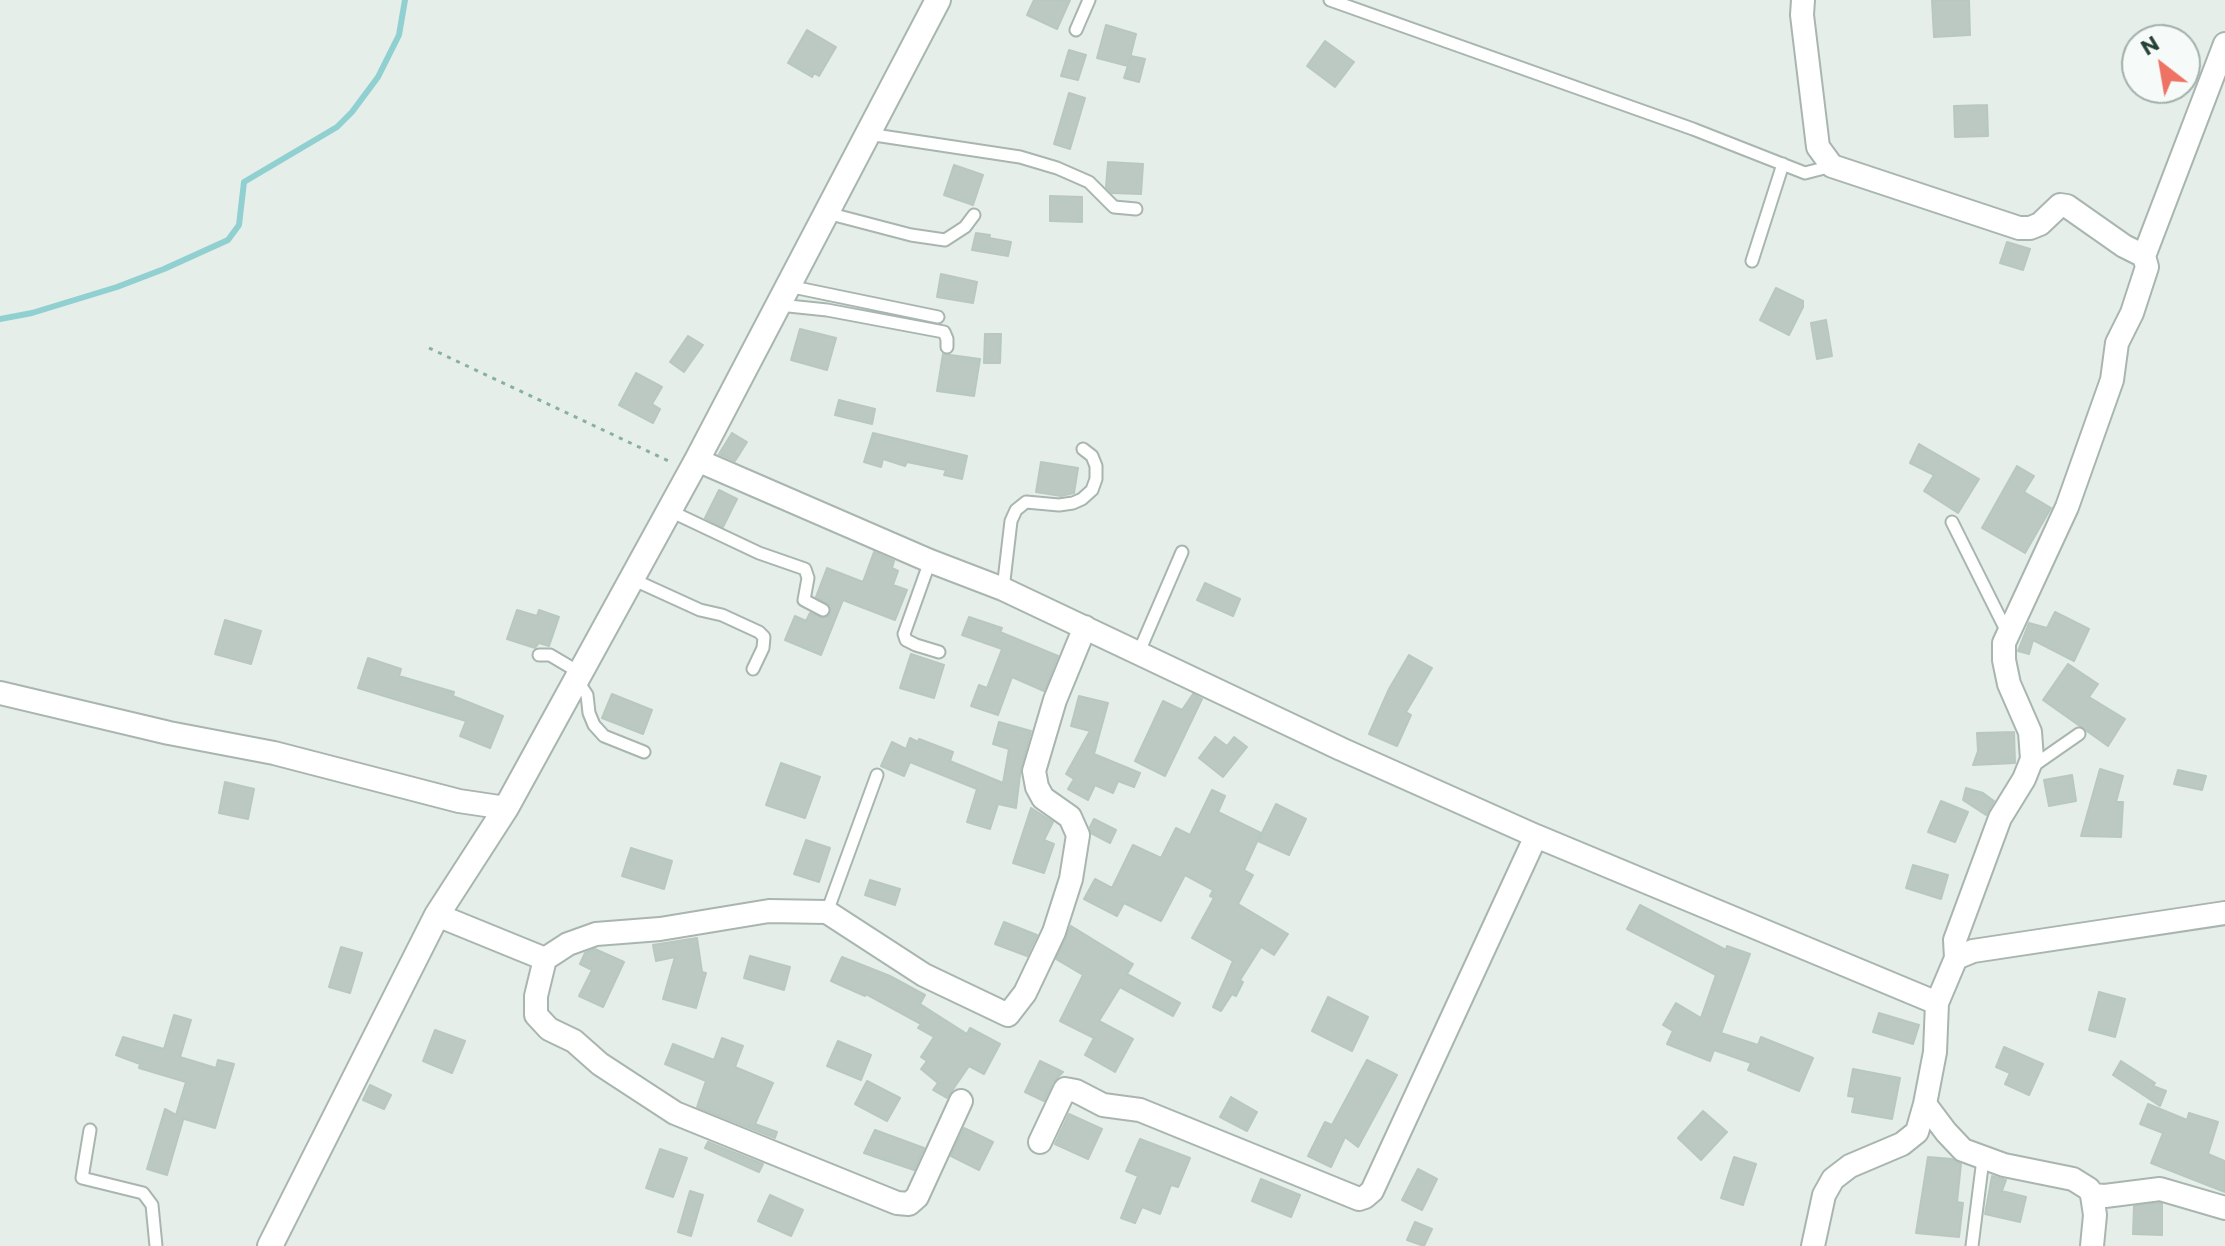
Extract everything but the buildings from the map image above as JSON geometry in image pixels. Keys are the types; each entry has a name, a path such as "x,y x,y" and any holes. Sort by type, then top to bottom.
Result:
{"street":[{"path":"270,1246 437,915 506,808 694,466 938,0"},
{"path":"1803,0 1802,15 1816,138 1818,147 1832,166 2019,228 2040,224 2060,205 2067,206 2124,246 2144,256"},
{"path":"1813,1246 1824,1195 1833,1179 1850,1166 1902,1144 1917,1132 1935,1052 1937,1003 1956,958 1955,940 2000,818 2029,768 2033,750 2030,732 2012,695 2004,660 2007,632 2050,546 2099,422 2112,380 2117,343 2143,285 2147,267 2144,256 2225,44"},
{"path":"694,466 1003,589 1341,749 1536,836 1937,1003"},
{"path":"961,1101 917,1197 909,1204 897,1203 675,1113 600,1064 574,1041 549,1029 536,1015 536,996 545,959 568,944 596,934 660,929 769,911 827,912 924,975 1008,1015 1025,993 1054,932 1071,879 1078,835 1070,817 1043,798 1034,771 1055,700 1085,627"},
{"path":"0,693 169,733 274,753 459,801 506,808"},
{"path":"1040,1142 1065,1089 1076,1091 1103,1105 1140,1110 1359,1199 1365,1197 1372,1191 1536,836"},
{"path":"1956,958 1987,948 2225,913"},
{"path":"437,915 545,959"},
{"path":"1925,1104 1963,1150 1983,1159 2073,1179 2089,1189 2095,1215 2092,1246"},
{"path":"2092,1195 2160,1189 2225,1208"}],"lane":[{"path":"1076,30 1089,0"},
{"path":"1330,0 1693,129 1805,173 1832,166"},
{"path":"868,134 1020,157 1089,182 1114,207 1136,209"},
{"path":"1752,261 1783,164"},
{"path":"827,213 911,235 945,240 965,227 974,215"},
{"path":"783,295 938,317"},
{"path":"783,295 842,312 944,332 947,347"},
{"path":"1003,589 1011,521 1016,510 1026,502 1073,503 1092,490 1096,466 1092,456 1083,449"},
{"path":"668,510 759,553 805,569 808,578 804,600 823,610"},
{"path":"1952,522 2007,632"},
{"path":"1138,654 1182,552"},
{"path":"930,561 904,634 906,640 939,652"},
{"path":"632,579 700,610 729,617 759,632 764,637 763,648 753,669"},
{"path":"539,655 550,655 579,675 587,695 589,713 604,736 644,752"},
{"path":"2029,768 2079,734"},
{"path":"827,912 877,775"},
{"path":"90,1130 82,1178 143,1193 152,1205 156,1246"},
{"path":"1972,1246 1983,1159"}],"path":[{"path":"429,348 694,466"}],"waterway":[{"path":"0,319 32,313 117,287 228,240 239,225 244,182 337,127 378,77 399,35 405,0"}]}
